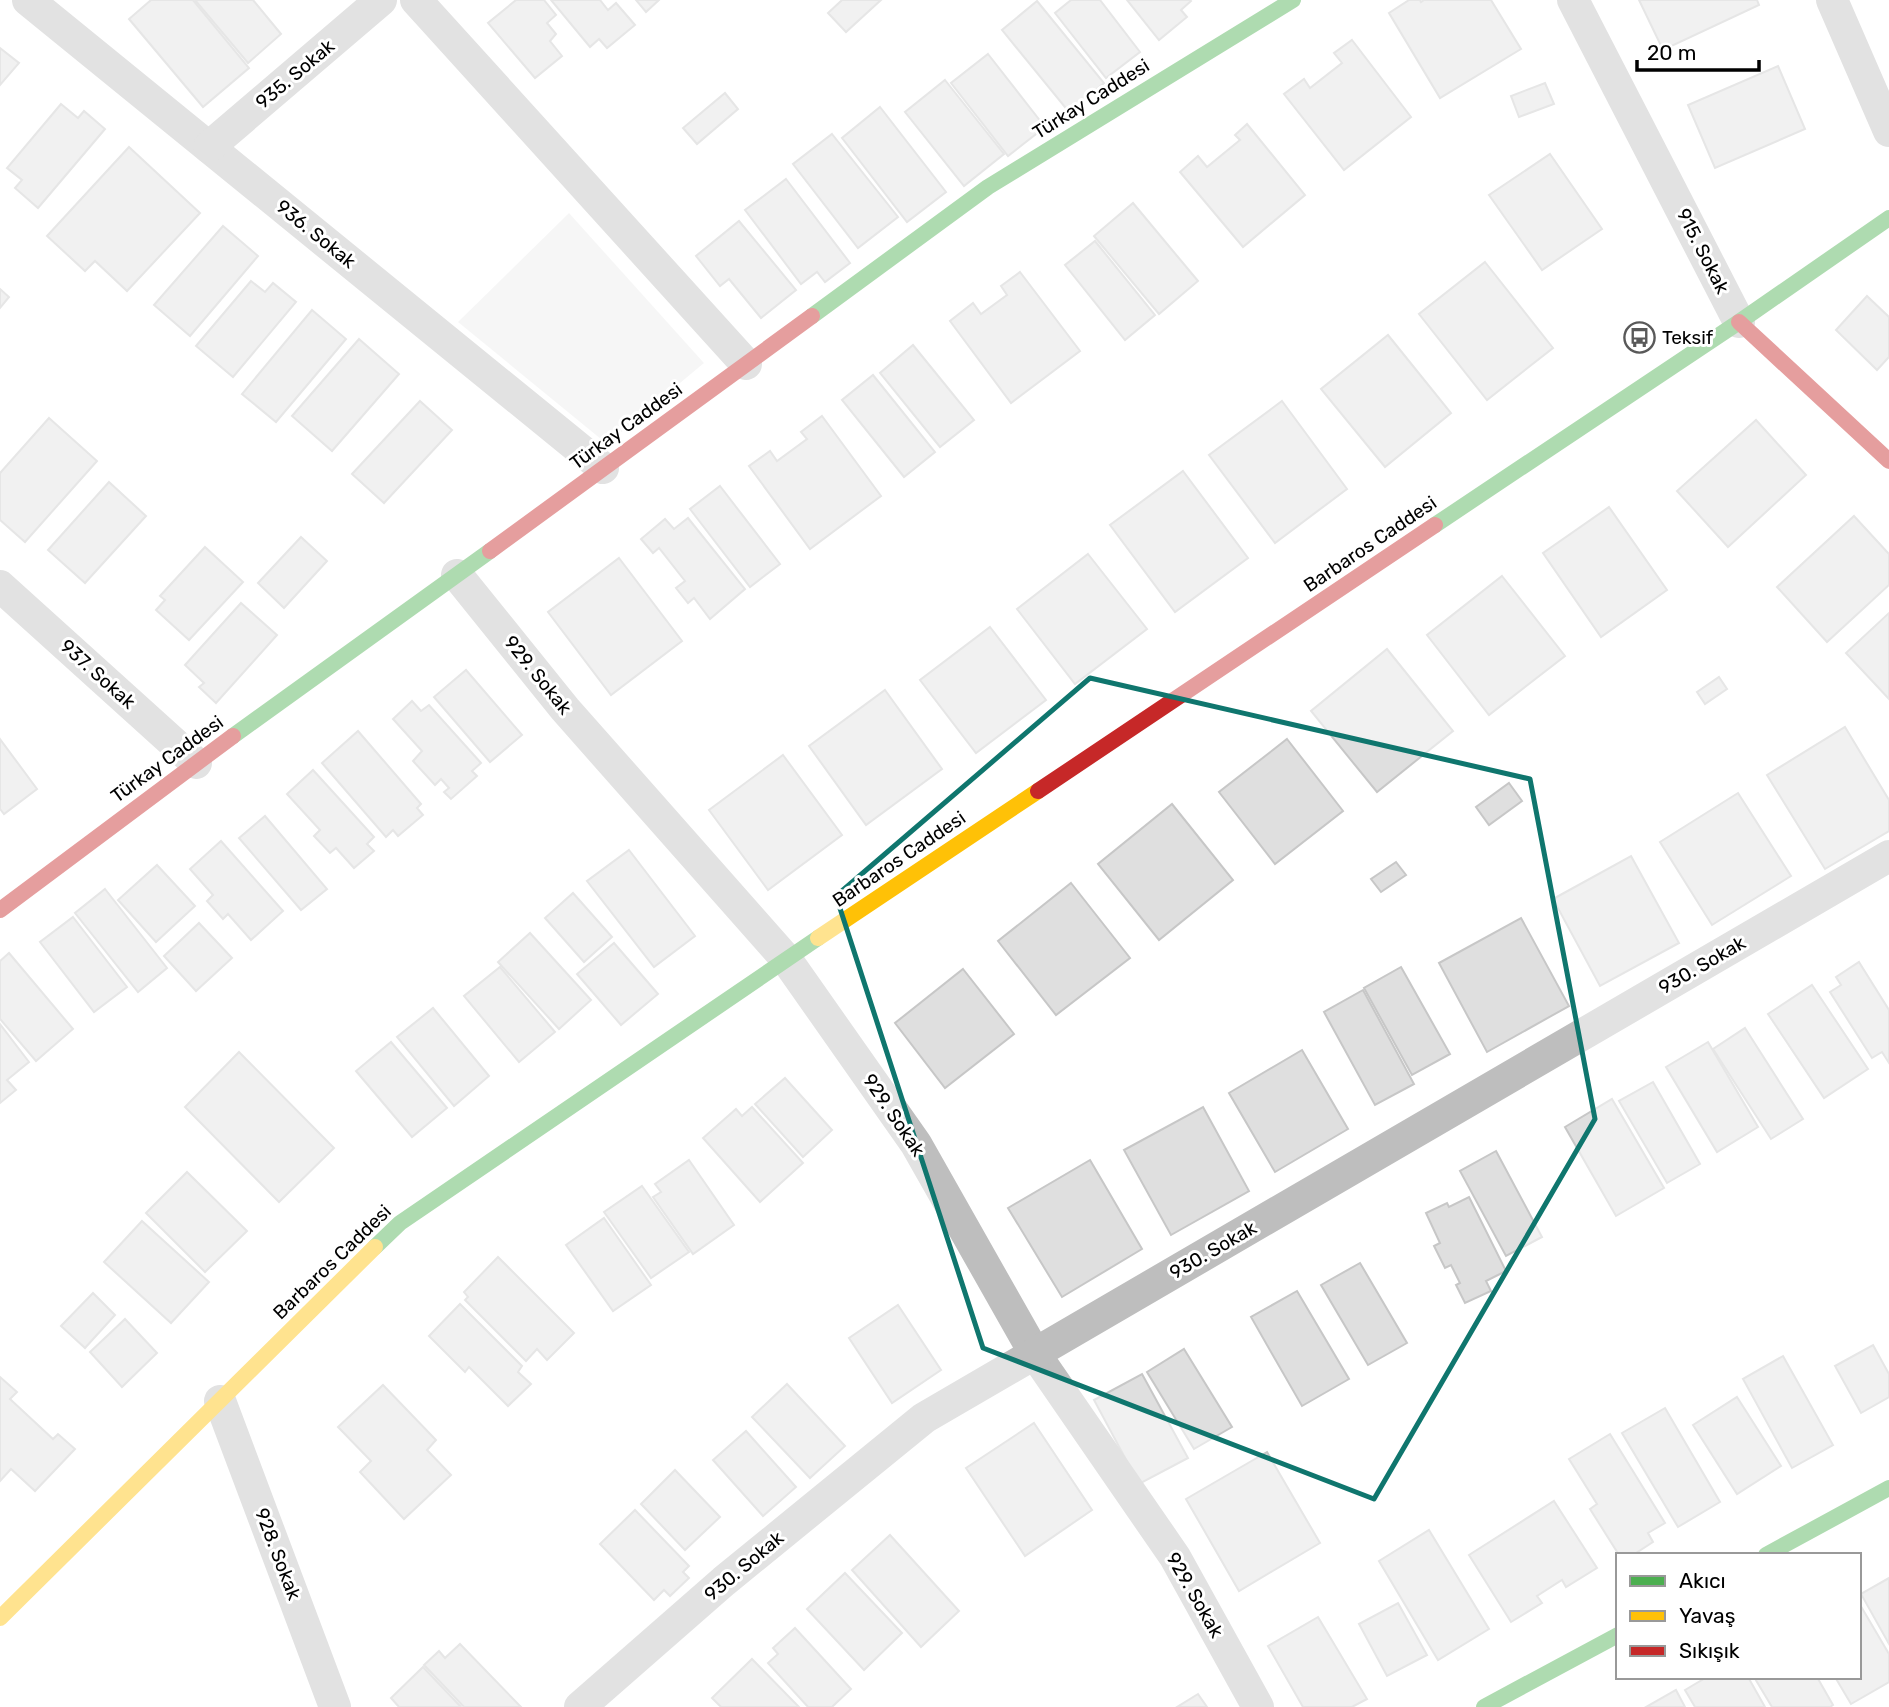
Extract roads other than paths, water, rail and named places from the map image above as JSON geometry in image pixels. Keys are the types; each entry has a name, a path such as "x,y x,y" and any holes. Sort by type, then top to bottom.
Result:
{"street":[{"name":"936. Sokak","path":"28,0 603,468"},
{"name":"935. Sokak","path":"209,147 382,0"},
{"path":"416,0 746,364"},
{"name":"Türkay Caddesi","path":"0,910 196,763 988,187 1293,0"},
{"name":"915. Sokak","path":"1573,0 1740,322 1889,461"},
{"path":"1832,0 1889,131"},
{"name":"Barbaros Caddesi","path":"0,1618 400,1223 786,960 1740,322 1889,218"},
{"name":"929. Sokak","path":"457,575 565,709 786,960 916,1144 1035,1354 1175,1557 1258,1707"},
{"name":"937. Sokak","path":"0,586 196,763"},
{"name":"930. Sokak","path":"580,1707 724,1581 924,1418 1889,856"},
{"name":"928. Sokak","path":"220,1401 335,1707"},
{"path":"1770,1553 1889,1488"},
{"path":"1484,1707 1616,1636"}],"place":[{"name":"Teksif","path":"1639,337"}]}
